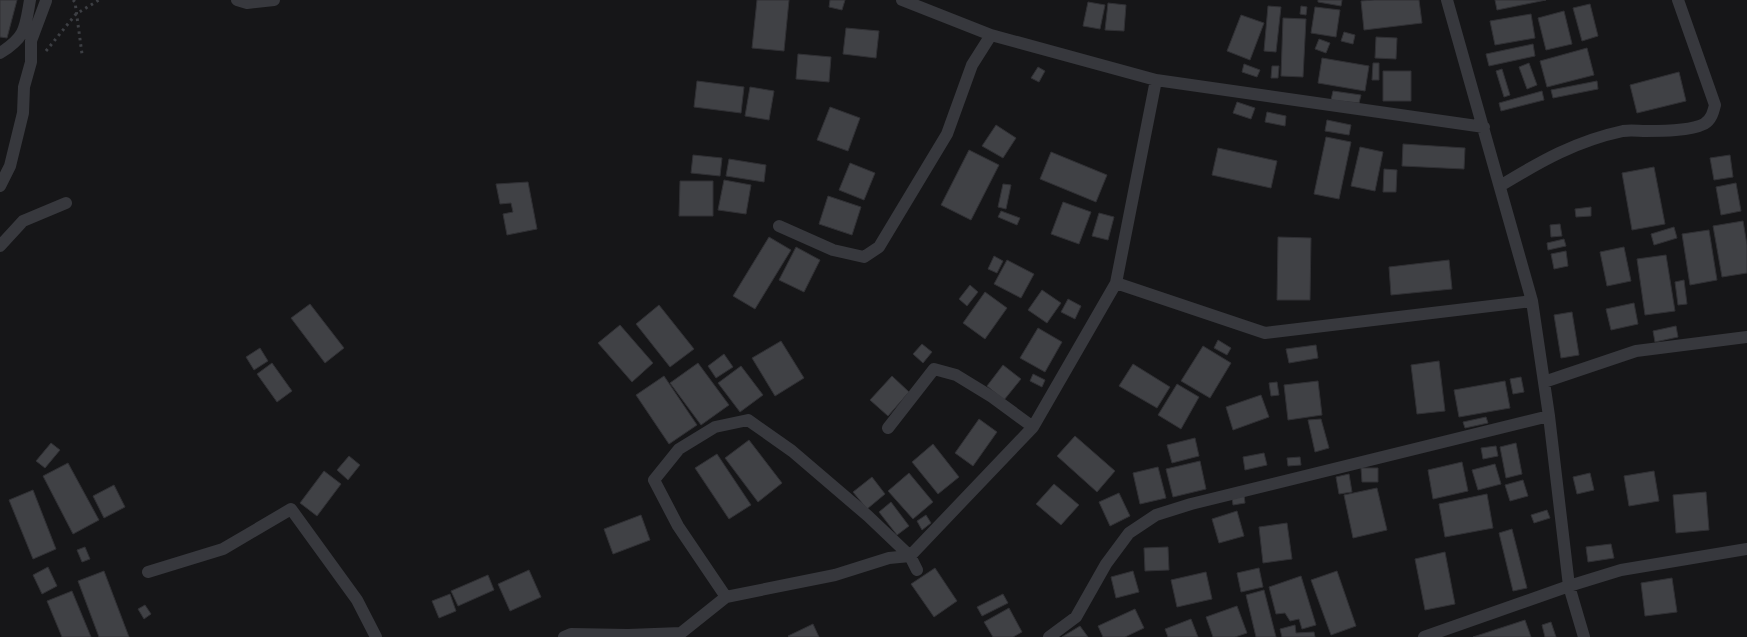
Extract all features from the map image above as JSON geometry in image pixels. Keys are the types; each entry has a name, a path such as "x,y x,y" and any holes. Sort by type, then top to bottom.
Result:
{"street":[{"path":"0,53 15,44 25,27 30,0"},
{"path":"237,0 247,4 274,0"},
{"path":"902,0 991,35 1156,80 1484,127"},
{"path":"1447,0 1532,300 1549,416 1569,586 1584,637"},
{"path":"1500,186 1543,160 1584,142 1625,131 1691,128 1704,124 1712,116 1715,105 1678,0"},
{"path":"0,186 10,166 23,114 24,87 31,62 31,41 46,1"},
{"path":"779,226 833,250 864,257 879,247 947,134 972,65 991,35"},
{"path":"564,637 571,634 682,635 726,597 835,575 889,558 910,556 1033,427 1116,283 1156,80"},
{"path":"0,244 23,221 66,204"},
{"path":"1116,283 1265,333 1532,300"},
{"path":"1544,382 1636,351 1747,338"},
{"path":"888,428 934,369 956,375 992,397 1033,427"},
{"path":"1050,637 1076,617 1106,564 1129,532 1156,515 1190,504 1549,416"},
{"path":"726,597 678,526 654,480 679,449 715,426 748,420 799,457 868,516 910,556 917,570"},
{"path":"148,572 223,549 291,509 357,600 376,637"},
{"path":"1424,637 1569,586 1621,570 1747,549"}],"path":[{"path":"73,0 76,2 82,54"},
{"path":"31,62 35,62 76,14 99,0"}],"building":[{"path":"0,0 17,0 7,38 0,37"},
{"path":"757,0 789,0 784,51 752,48"},
{"path":"830,0 845,0 842,10 829,7"},
{"path":"1318,0 1342,0 1341,6 1318,2"},
{"path":"1419,0 1422,23 1364,30 1361,1"},
{"path":"1495,0 1546,0 1497,10"},
{"path":"1088,2 1105,5 1100,29 1083,26"},
{"path":"1108,3 1126,5 1124,31 1105,30"},
{"path":"1590,4 1598,36 1582,41 1573,8"},
{"path":"1268,6 1281,7 1276,52 1264,51"},
{"path":"1301,6 1307,7 1306,15 1300,14"},
{"path":"1315,7 1340,10 1336,37 1311,33"},
{"path":"1564,11 1572,44 1546,50 1538,18"},
{"path":"1531,14 1535,38 1495,45 1490,21"},
{"path":"1241,15 1264,23 1250,60 1227,51"},
{"path":"1283,18 1306,19 1303,77 1281,76"},
{"path":"846,28 879,31 876,58 843,54"},
{"path":"1344,32 1355,35 1353,44 1341,41"},
{"path":"1376,37 1397,38 1396,59 1375,58"},
{"path":"1319,39 1330,43 1326,53 1315,49"},
{"path":"1533,44 1535,56 1489,66 1486,54"},
{"path":"1587,48 1594,75 1547,87 1540,61"},
{"path":"798,54 831,57 829,82 796,79"},
{"path":"1322,58 1369,66 1365,91 1318,83"},
{"path":"1373,63 1379,63 1379,80 1372,80"},
{"path":"1529,63 1537,85 1527,89 1519,67"},
{"path":"1244,64 1260,70 1257,77 1242,72"},
{"path":"1272,66 1279,66 1278,78 1271,78"},
{"path":"1038,67 1045,71 1039,82 1031,78"},
{"path":"1502,69 1510,95 1504,97 1496,71"},
{"path":"1383,71 1411,71 1411,101 1383,101"},
{"path":"1679,72 1686,101 1637,113 1630,85"},
{"path":"697,81 744,87 741,113 694,107"},
{"path":"1597,81 1598,89 1553,98 1551,90"},
{"path":"750,87 774,91 769,120 745,116"},
{"path":"1333,91 1361,95 1359,103 1331,100"},
{"path":"1542,91 1544,100 1501,111 1499,103"},
{"path":"1237,102 1255,108 1251,119 1233,113"},
{"path":"830,107 860,118 848,151 817,140"},
{"path":"1267,112 1286,116 1285,126 1265,122"},
{"path":"1327,120 1351,125 1349,135 1325,131"},
{"path":"996,125 1016,138 1003,158 982,146"},
{"path":"1326,137 1351,142 1339,199 1314,194"},
{"path":"1403,144 1465,148 1464,169 1402,166"},
{"path":"1360,147 1383,152 1375,191 1351,186"},
{"path":"1218,148 1277,161 1271,188 1212,175"},
{"path":"969,150 999,165 971,220 941,205"},
{"path":"1051,152 1107,175 1096,202 1040,179"},
{"path":"693,155 722,158 720,176 691,173"},
{"path":"1730,155 1733,177 1714,180 1710,158"},
{"path":"729,159 766,165 764,182 726,176"},
{"path":"850,163 875,173 864,200 839,190"},
{"path":"1654,167 1665,224 1632,230 1622,173"},
{"path":"1384,169 1397,170 1396,192 1383,192"},
{"path":"724,180 751,185 746,214 718,210"},
{"path":"680,181 713,181 713,216 679,216"},
{"path":"528,182 537,229 507,235 503,214 513,212 511,203 500,204 496,184"},
{"path":"1736,183 1741,211 1721,215 1716,187"},
{"path":"1003,184 1011,185 1006,209 998,207"},
{"path":"828,196 861,207 852,235 819,224"},
{"path":"1063,202 1091,212 1079,244 1051,234"},
{"path":"1591,207 1591,216 1576,217 1575,209"},
{"path":"1001,211 1020,218 1017,225 998,217"},
{"path":"1099,213 1114,217 1108,240 1092,236"},
{"path":"1743,221 1747,245 1747,273 1722,277 1713,226"},
{"path":"1560,224 1562,236 1551,237 1550,225"},
{"path":"1674,227 1677,238 1654,245 1651,234"},
{"path":"1709,230 1717,280 1690,285 1682,234"},
{"path":"769,237 791,250 755,309 733,296"},
{"path":"1278,237 1311,238 1310,300 1277,300"},
{"path":"1564,239 1566,246 1548,250 1547,243"},
{"path":"796,247 820,260 804,292 779,280"},
{"path":"1624,247 1631,281 1607,286 1600,252"},
{"path":"1566,251 1568,266 1554,269 1551,254"},
{"path":"1666,255 1675,311 1645,315 1637,259"},
{"path":"994,256 1003,261 997,273 988,269"},
{"path":"1007,260 1034,274 1021,298 994,284"},
{"path":"1449,260 1452,289 1391,295 1389,267"},
{"path":"1684,280 1687,304 1678,305 1675,282"},
{"path":"970,285 978,292 967,306 959,299"},
{"path":"1042,290 1061,303 1047,323 1028,310"},
{"path":"985,292 1007,308 985,339 963,323"},
{"path":"1068,299 1081,306 1075,319 1061,312"},
{"path":"1634,303 1638,324 1611,330 1606,309"},
{"path":"310,304 344,348 325,363 291,318"},
{"path":"659,305 694,349 670,367 636,324"},
{"path":"1572,312 1579,355 1561,358 1554,315"},
{"path":"620,325 653,363 632,382 598,343"},
{"path":"1676,326 1678,337 1655,342 1653,331"},
{"path":"1038,328 1062,342 1045,372 1020,358"},
{"path":"1218,340 1231,348 1227,355 1214,348"},
{"path":"781,341 804,378 775,396 752,358"},
{"path":"922,344 932,352 923,363 913,354"},
{"path":"1316,345 1318,358 1289,363 1286,349"},
{"path":"1203,346 1231,363 1210,398 1181,381"},
{"path":"260,348 268,361 254,370 246,357"},
{"path":"724,354 733,367 716,378 708,366"},
{"path":"1439,361 1445,411 1417,414 1411,365"},
{"path":"272,363 292,391 277,402 257,374"},
{"path":"698,363 729,405 701,425 670,383"},
{"path":"1133,364 1170,387 1157,408 1119,386"},
{"path":"1003,365 1021,379 1004,400 987,386"},
{"path":"741,366 763,395 740,412 718,383"},
{"path":"1033,374 1045,380 1042,387 1030,381"},
{"path":"664,376 697,425 669,444 636,395"},
{"path":"892,376 909,392 888,416 870,400"},
{"path":"1521,377 1524,392 1513,394 1510,379"},
{"path":"1318,381 1322,415 1288,420 1284,385"},
{"path":"1505,381 1510,408 1459,417 1454,390"},
{"path":"1277,382 1279,395 1271,396 1269,383"},
{"path":"1177,384 1199,397 1181,429 1158,415"},
{"path":"1261,395 1269,417 1233,430 1226,407"},
{"path":"1486,417 1488,423 1465,428 1463,422"},
{"path":"979,419 997,432 973,466 955,453"},
{"path":"1321,419 1329,448 1315,452 1308,420"},
{"path":"1075,436 1115,471 1097,492 1057,456"},
{"path":"1195,438 1199,456 1172,463 1167,445"},
{"path":"749,440 782,483 758,502 725,458"},
{"path":"51,443 60,450 45,468 36,461"},
{"path":"1516,443 1522,474 1506,478 1500,447"},
{"path":"933,444 959,477 938,494 912,462"},
{"path":"1496,446 1498,456 1483,459 1481,448"},
{"path":"1264,453 1267,465 1245,470 1243,457"},
{"path":"717,454 751,505 729,519 695,468"},
{"path":"349,456 360,465 348,480 337,470"},
{"path":"1300,457 1301,465 1288,466 1287,458"},
{"path":"1200,461 1206,489 1173,497 1166,469"},
{"path":"1462,462 1468,491 1433,499 1428,470"},
{"path":"68,463 99,520 73,534 43,476"},
{"path":"1495,464 1501,484 1478,490 1472,470"},
{"path":"1158,467 1166,498 1140,504 1133,473"},
{"path":"1361,468 1378,468 1378,482 1362,482"},
{"path":"324,471 341,484 317,516 300,503"},
{"path":"1654,471 1659,501 1629,506 1624,476"},
{"path":"909,473 933,502 913,519 888,491"},
{"path":"1590,473 1594,490 1577,494 1573,477"},
{"path":"1349,474 1352,492 1339,494 1336,477"},
{"path":"872,477 885,494 867,509 853,492"},
{"path":"1523,480 1528,496 1510,501 1505,485"},
{"path":"1054,484 1079,505 1061,525 1036,504"},
{"path":"114,485 125,507 104,518 93,496"},
{"path":"1377,488 1387,530 1353,538 1344,495"},
{"path":"33,490 56,549 33,559 9,500"},
{"path":"1706,492 1709,530 1676,533 1673,495"},
{"path":"1119,493 1130,516 1110,526 1099,502"},
{"path":"1487,494 1493,528 1445,537 1439,504"},
{"path":"1244,495 1245,503 1233,505 1232,497"},
{"path":"891,502 909,526 897,535 879,512"},
{"path":"1547,510 1550,518 1534,523 1531,515"},
{"path":"1237,511 1244,536 1219,543 1212,519"},
{"path":"641,515 650,540 613,554 604,529"},
{"path":"926,515 931,523 922,530 917,521"},
{"path":"1287,523 1292,559 1263,563 1259,527"},
{"path":"1512,529 1527,588 1513,591 1499,533"},
{"path":"1611,544 1614,558 1588,562 1586,547"},
{"path":"85,547 90,559 82,562 77,550"},
{"path":"1168,547 1169,570 1145,571 1144,548"},
{"path":"1445,552 1455,604 1425,610 1415,559"},
{"path":"48,567 57,586 42,594 33,575"},
{"path":"935,568 957,601 934,617 911,584"},
{"path":"1259,568 1263,587 1241,592 1237,573"},
{"path":"529,570 541,597 510,611 498,584"},
{"path":"104,571 129,637 99,637 78,581"},
{"path":"1133,571 1139,592 1116,598 1111,577"},
{"path":"1337,571 1356,626 1331,635 1311,580"},
{"path":"1206,572 1212,599 1177,607 1171,580"},
{"path":"488,575 494,590 458,606 451,591"},
{"path":"1301,576 1316,625 1302,629 1299,619 1290,621 1285,613 1276,614 1269,587"},
{"path":"1672,578 1677,612 1645,616 1641,583"},
{"path":"1264,590 1276,637 1256,637 1246,595"},
{"path":"72,591 91,637 62,637 47,601"},
{"path":"450,594 456,611 439,618 432,601"},
{"path":"1003,594 1008,603 982,616 977,607"},
{"path":"145,605 151,614 144,619 138,609"},
{"path":"1237,606 1247,633 1235,637 1213,637 1206,617"},
{"path":"1009,608 1022,632 1013,637 993,637 984,622"},
{"path":"1135,609 1144,628 1125,637 1103,637 1098,626"},
{"path":"1191,619 1198,637 1168,637 1165,629"},
{"path":"1525,620 1531,637 1473,637"},
{"path":"1551,622 1556,637 1545,637 1542,625"},
{"path":"813,624 819,637 788,636"},
{"path":"1295,625 1296,633 1314,632 1315,637 1282,637 1280,629"},
{"path":"1080,626 1088,637 1062,637"}]}
